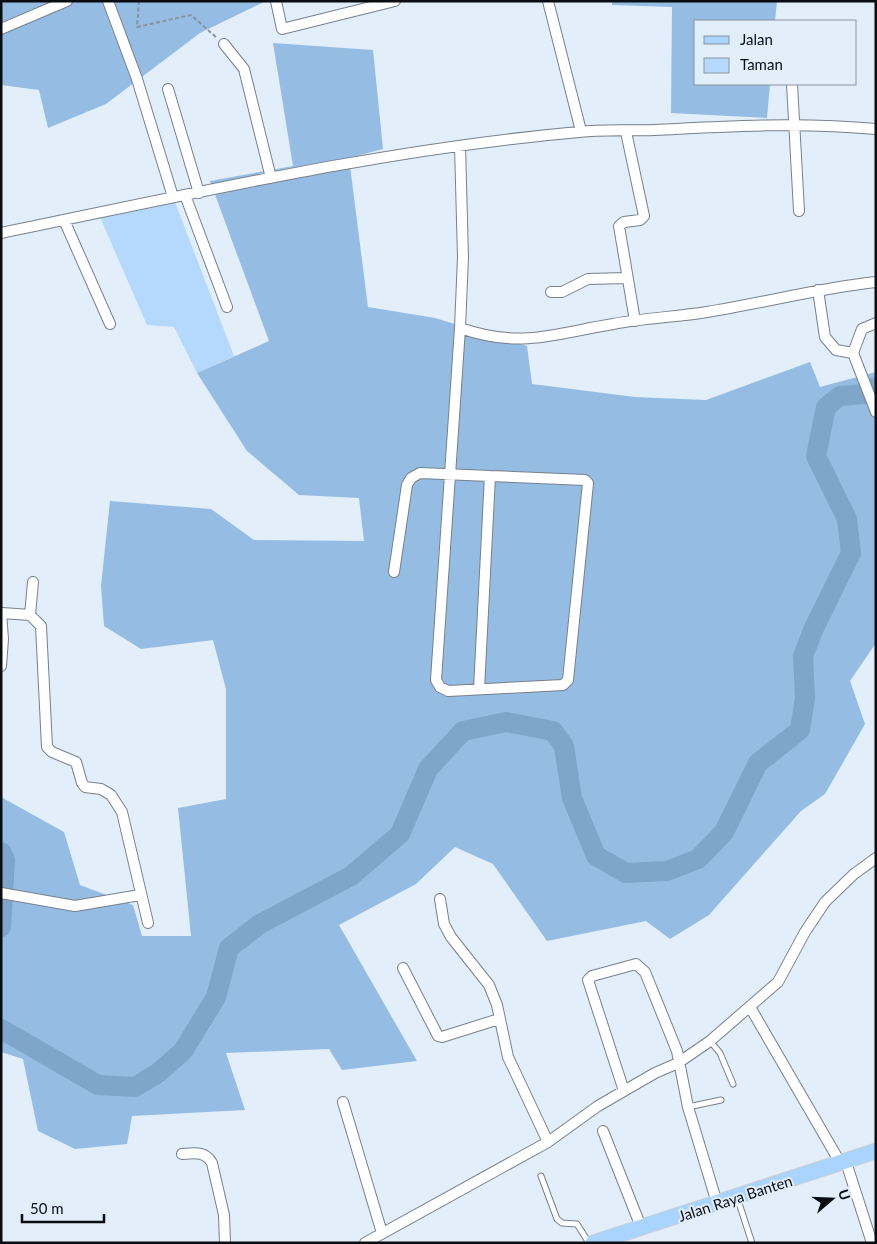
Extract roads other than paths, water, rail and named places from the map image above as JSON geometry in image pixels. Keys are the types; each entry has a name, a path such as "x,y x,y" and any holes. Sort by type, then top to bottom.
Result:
{"main road":[{"name":"Jalan Raya Banten","path":"593,1243 876,1151"}],"street":[{"path":"1,29 67,1"},
{"path":"108,1 138,79 173,197"},
{"path":"276,1 282,29 395,1"},
{"path":"548,1 581,131"},
{"path":"224,44 244,69 271,178"},
{"path":"792,85 799,211"},
{"path":"168,89 199,193"},
{"path":"1,233 271,178 460,146 581,131 626,132 762,125 832,125 876,129"},
{"path":"626,132 644,216 640,220 624,222 619,226 626,278 635,321"},
{"path":"394,572 407,485 411,478 420,473 450,474 584,480 589,488 568,680 563,685 555,687 448,691 440,687 436,680 450,474 460,328 463,257 460,146"},
{"path":"185,195 228,307"},
{"path":"64,220 110,324"},
{"path":"551,292 562,292 588,279 626,278"},
{"path":"460,328 500,339 525,340 635,321 707,312 818,290 876,282"},
{"path":"818,290 825,337 836,350 855,357"},
{"path":"876,323 862,329 855,357 876,412"},
{"path":"479,689 490,476"},
{"path":"30,615 33,582"},
{"path":"1,666 2,613 30,615 41,626 47,746 52,752 76,762 85,787 101,789 118,802 126,823 140,895 148,924"},
{"path":"365,1243 548,1142 598,1106 678,1062 710,1041 778,982 805,932 825,902 854,874 876,858"},
{"path":"1,893 75,906 140,895"},
{"path":"440,899 444,924 461,952 489,985 497,1005 508,1057 548,1142"},
{"path":"624,1091 588,980 592,976 640,965 645,972 674,1042 688,1107 717,1203"},
{"path":"402,968 438,1036 442,1037 499,1019"},
{"path":"750,1007 843,1163 872,1243"},
{"path":"343,1102 382,1233"},
{"path":"603,1131 641,1227"},
{"path":"182,1154 202,1153 208,1156 212,1163 224,1215 226,1243"}],"lane":[{"path":"710,1041 720,1053 733,1084"},
{"path":"688,1107 721,1100"},
{"path":"542,1176 557,1219 562,1223 579,1225 589,1243"},
{"path":"737,1197 752,1243"}],"waterway":[{"path":"1,1029 98,1085 135,1087 158,1073 183,1051 216,997 229,948 260,924 351,876 400,834 428,769 463,731 506,722 553,731 564,746 572,798 596,856 626,873 667,871 698,859 724,832 758,763 800,730 805,698 803,656 814,628 851,553 847,519 816,456 826,407 840,396 865,394 876,387"},
{"path":"1,852 5,860 1,927"}]}
